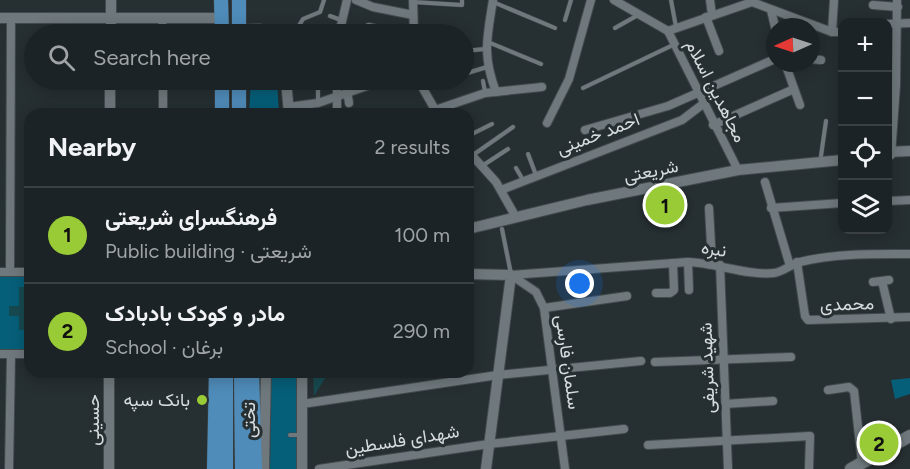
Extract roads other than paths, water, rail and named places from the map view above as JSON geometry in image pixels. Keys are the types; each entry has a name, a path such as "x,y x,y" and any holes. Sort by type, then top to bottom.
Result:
{"main road":[{"path":"221,0 222,24"},
{"path":"239,0 239,24"},
{"path":"222,90 222,108"},
{"path":"239,90 239,108"},
{"path":"214,469 216,378"},
{"path":"226,378 226,469"},
{"path":"241,378 242,469"},
{"path":"252,378 255,469"},
{"path":"857,466 910,436"}],"street":[{"path":"111,0 111,24"},
{"path":"341,24 347,0"},
{"path":"356,0 373,7 413,15"},
{"path":"547,123 569,79 591,0"},
{"path":"614,0 672,29 709,16 733,4 757,2 771,10 832,32 838,32"},
{"path":"710,0 709,16 719,51"},
{"path":"832,32 834,0"},
{"path":"413,1 413,24"},
{"path":"493,1 486,46 487,67 496,92"},
{"path":"873,5 897,3 892,24 910,23"},
{"path":"771,10 773,18"},
{"path":"10,272 6,18 222,18"},
{"path":"162,18 162,24"},
{"name":"مجاهدین اسلام","path":"672,29 674,45 737,168"},
{"path":"585,130 660,109 766,63"},
{"path":"788,72 800,105"},
{"path":"448,108 485,93 542,87"},
{"path":"713,125 794,89"},
{"path":"110,108 111,90"},
{"path":"163,90 163,108"},
{"path":"287,90 288,108"},
{"path":"337,90 337,108"},
{"path":"296,108 351,90"},
{"path":"424,90 433,108"},
{"path":"347,91 349,103"},
{"name":"احمد خمینی","path":"501,190 682,120 703,105"},
{"path":"892,154 910,151"},
{"name":"شریعتی","path":"474,221 584,195 737,168 838,155"},
{"path":"892,155 910,156"},
{"path":"474,157 501,190 513,212"},
{"name":"شریعتی","path":"474,228 586,200 737,168 838,160"},
{"path":"765,182 771,208 793,264"},
{"path":"892,201 910,200"},
{"path":"771,208 838,203"},
{"name":"شهید شریفی","path":"709,208 716,264 723,359 728,469"},
{"name":"نبره","path":"511,275 688,262 716,264 735,270 775,273 793,264 856,254 910,254"},
{"path":"688,262 689,290"},
{"path":"656,293 670,293 674,290 673,263"},
{"name":"محمدی","path":"793,264 805,316 808,320 910,317"},
{"path":"0,272 24,272"},
{"path":"474,274 511,275 486,469"},
{"name":"سلمان فارسی","path":"511,275 537,292 544,308 565,469"},
{"path":"881,281 891,319"},
{"path":"544,308 627,296"},
{"path":"0,354 24,354"},
{"path":"9,469 11,354"},
{"path":"654,362 791,357"},
{"path":"302,404 498,375 641,361"},
{"name":"حسینی","path":"109,378 109,469"},
{"name":"تختی","path":"264,469 266,378"},
{"path":"302,378 302,469"},
{"path":"828,390 849,387 854,391 857,466"},
{"path":"725,404 773,401"},
{"name":"شهدای فلسطین","path":"319,469 489,444 624,429"},
{"path":"648,445 810,436 809,469"}],"lane":[{"path":"300,24 303,19 320,12 324,0"},
{"path":"413,1 462,5 462,0"},
{"path":"565,20 571,0"},
{"path":"671,0 672,29"},
{"path":"493,1 555,28"},
{"path":"615,28 639,14"},
{"path":"330,16 341,21"},
{"path":"584,88 674,45"},
{"path":"474,49 486,46 541,64"},
{"path":"474,71 487,67"},
{"path":"483,81 485,93"},
{"path":"318,90 318,102"},
{"path":"821,156 826,121"},
{"path":"474,133 492,124"},
{"path":"474,151 513,127"},
{"path":"482,166 508,148"},
{"path":"528,154 536,175"},
{"path":"516,168 523,180"},
{"path":"502,229 511,275"},
{"path":"290,435 302,435"}],"place":[{"name":"فرهنگسرای شریعتی","path":"665,205"},
{"name":"بانک سپه","path":"202,400"},
{"name":"مادر و کودک بادبادک","path":"879,443"}]}
